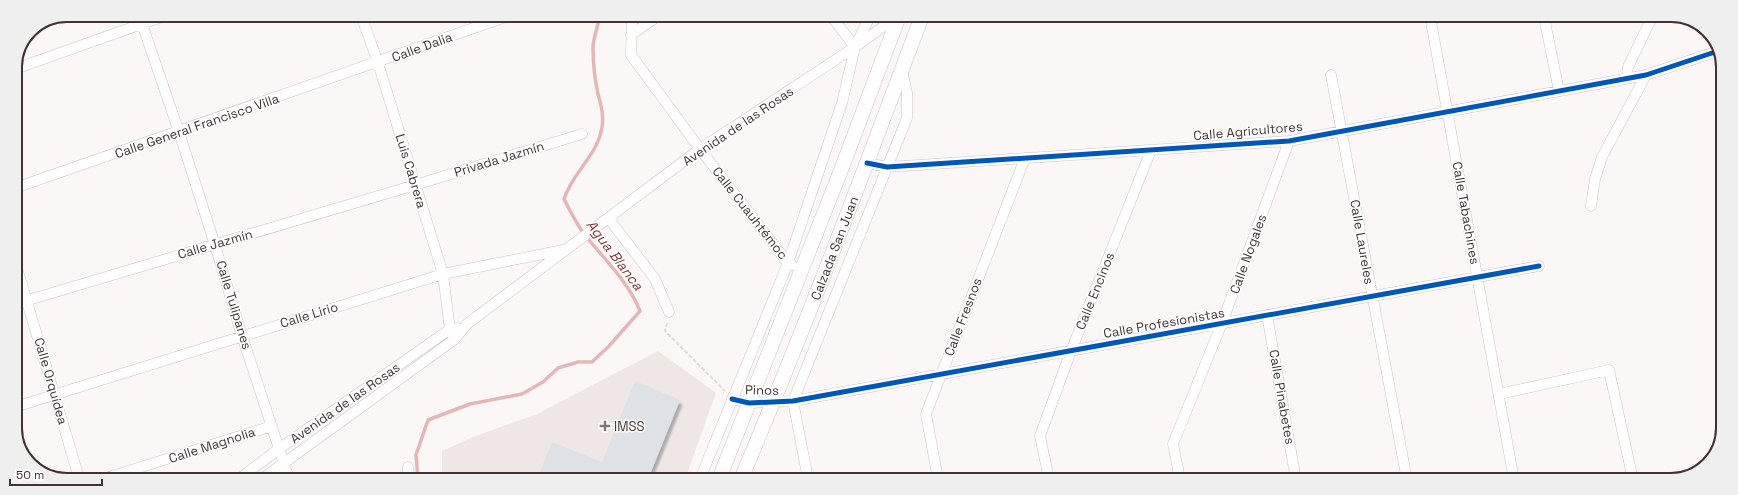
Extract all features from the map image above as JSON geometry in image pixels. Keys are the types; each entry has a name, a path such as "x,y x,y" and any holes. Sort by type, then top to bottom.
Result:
{"main road":[{"name":"Calzada San Juan","path":"721,473 801,269 844,165 896,22"},
{"name":"Calzada San Juan","path":"744,473 774,401 867,163 920,22"}],"street":[{"path":"22,66 135,22"},
{"name":"Calle Tulipanes","path":"141,22 179,132 215,244 242,336 287,473"},
{"name":"Luis Cabrera","path":"363,22 378,63 443,274 453,334"},
{"name":"Calle Dalia","path":"378,63 494,22"},
{"path":"631,35 632,22"},
{"path":"631,35 649,22"},
{"path":"836,22 855,47"},
{"path":"702,473 788,263 842,103 855,47 867,22"},
{"name":"Avenida de las Rosas","path":"567,249 700,149 855,47 890,22"},
{"name":"Calle Tabachines","path":"1431,22 1513,473"},
{"path":"1545,22 1558,91"},
{"path":"1627,78 1628,66 1650,22"},
{"name":"Calle Cuauhtémoc","path":"631,35 632,55 700,149 788,263 801,269"},
{"name":"Calle Agricultores","path":"867,163 887,167 1289,141 1646,75 1714,52"},
{"name":"Calle General Francisco Villa","path":"22,186 378,63"},
{"path":"807,473 793,401 908,118 907,94 902,70"},
{"name":"Calle Laureles","path":"1331,75 1407,473"},
{"path":"1591,206 1595,179 1602,157 1646,75"},
{"name":"Privada Jazmín","path":"415,185 582,134"},
{"name":"Calle Nogales","path":"1179,473 1173,444 1222,323 1289,141"},
{"name":"Calle Encinos","path":"1048,473 1040,436 1071,351 1151,150"},
{"name":"Calle Fresnos","path":"937,473 926,414 940,374 1025,158"},
{"name":"Calle Jazmín","path":"22,302 415,185"},
{"path":"605,221 655,279 669,312"},
{"path":"453,334 567,249"},
{"name":"Calle Lirio","path":"22,405 443,274 567,249"},
{"name":"Calle Profesionistas","path":"793,401 1539,266"},
{"name":"Calle Orquídea","path":"22,282 77,473"},
{"name":"Calle Pinabetes","path":"1267,315 1295,473"},
{"name":"Avenida de las Rosas","path":"247,473 280,448 453,334"},
{"name":"Avenida de las Rosas","path":"269,473 453,334"},
{"path":"1499,394 1609,370 1631,473"},
{"name":"Pinos","path":"732,399 749,403 793,401"},
{"name":"Calle Magnolia","path":"122,473 272,426"},
{"path":"408,467 408,473"}],"path":[{"path":"669,312 665,331 732,399"}],"shaded area":[{"name":"IMSS","path":"658,351 716,393 687,473 442,473 442,451 473,437 537,414"}],"building":[{"path":"635,381 680,400 650,473 539,473 552,442 602,462"}],"waterway":[{"name":"Agua Blanca","path":"418,473 416,455 428,420 470,404 522,394 543,382 558,368 578,362 592,362 609,346 640,311 622,280 581,230 564,199 573,181 596,146 600,137 603,123 593,54 594,40 598,22"}],"cycle path":[{"path":"867,163 887,167 1289,141 1646,75 1714,52"},
{"path":"732,399 749,403 793,401 1539,266"}],"place":[{"name":"IMSS","path":"605,426"}]}
